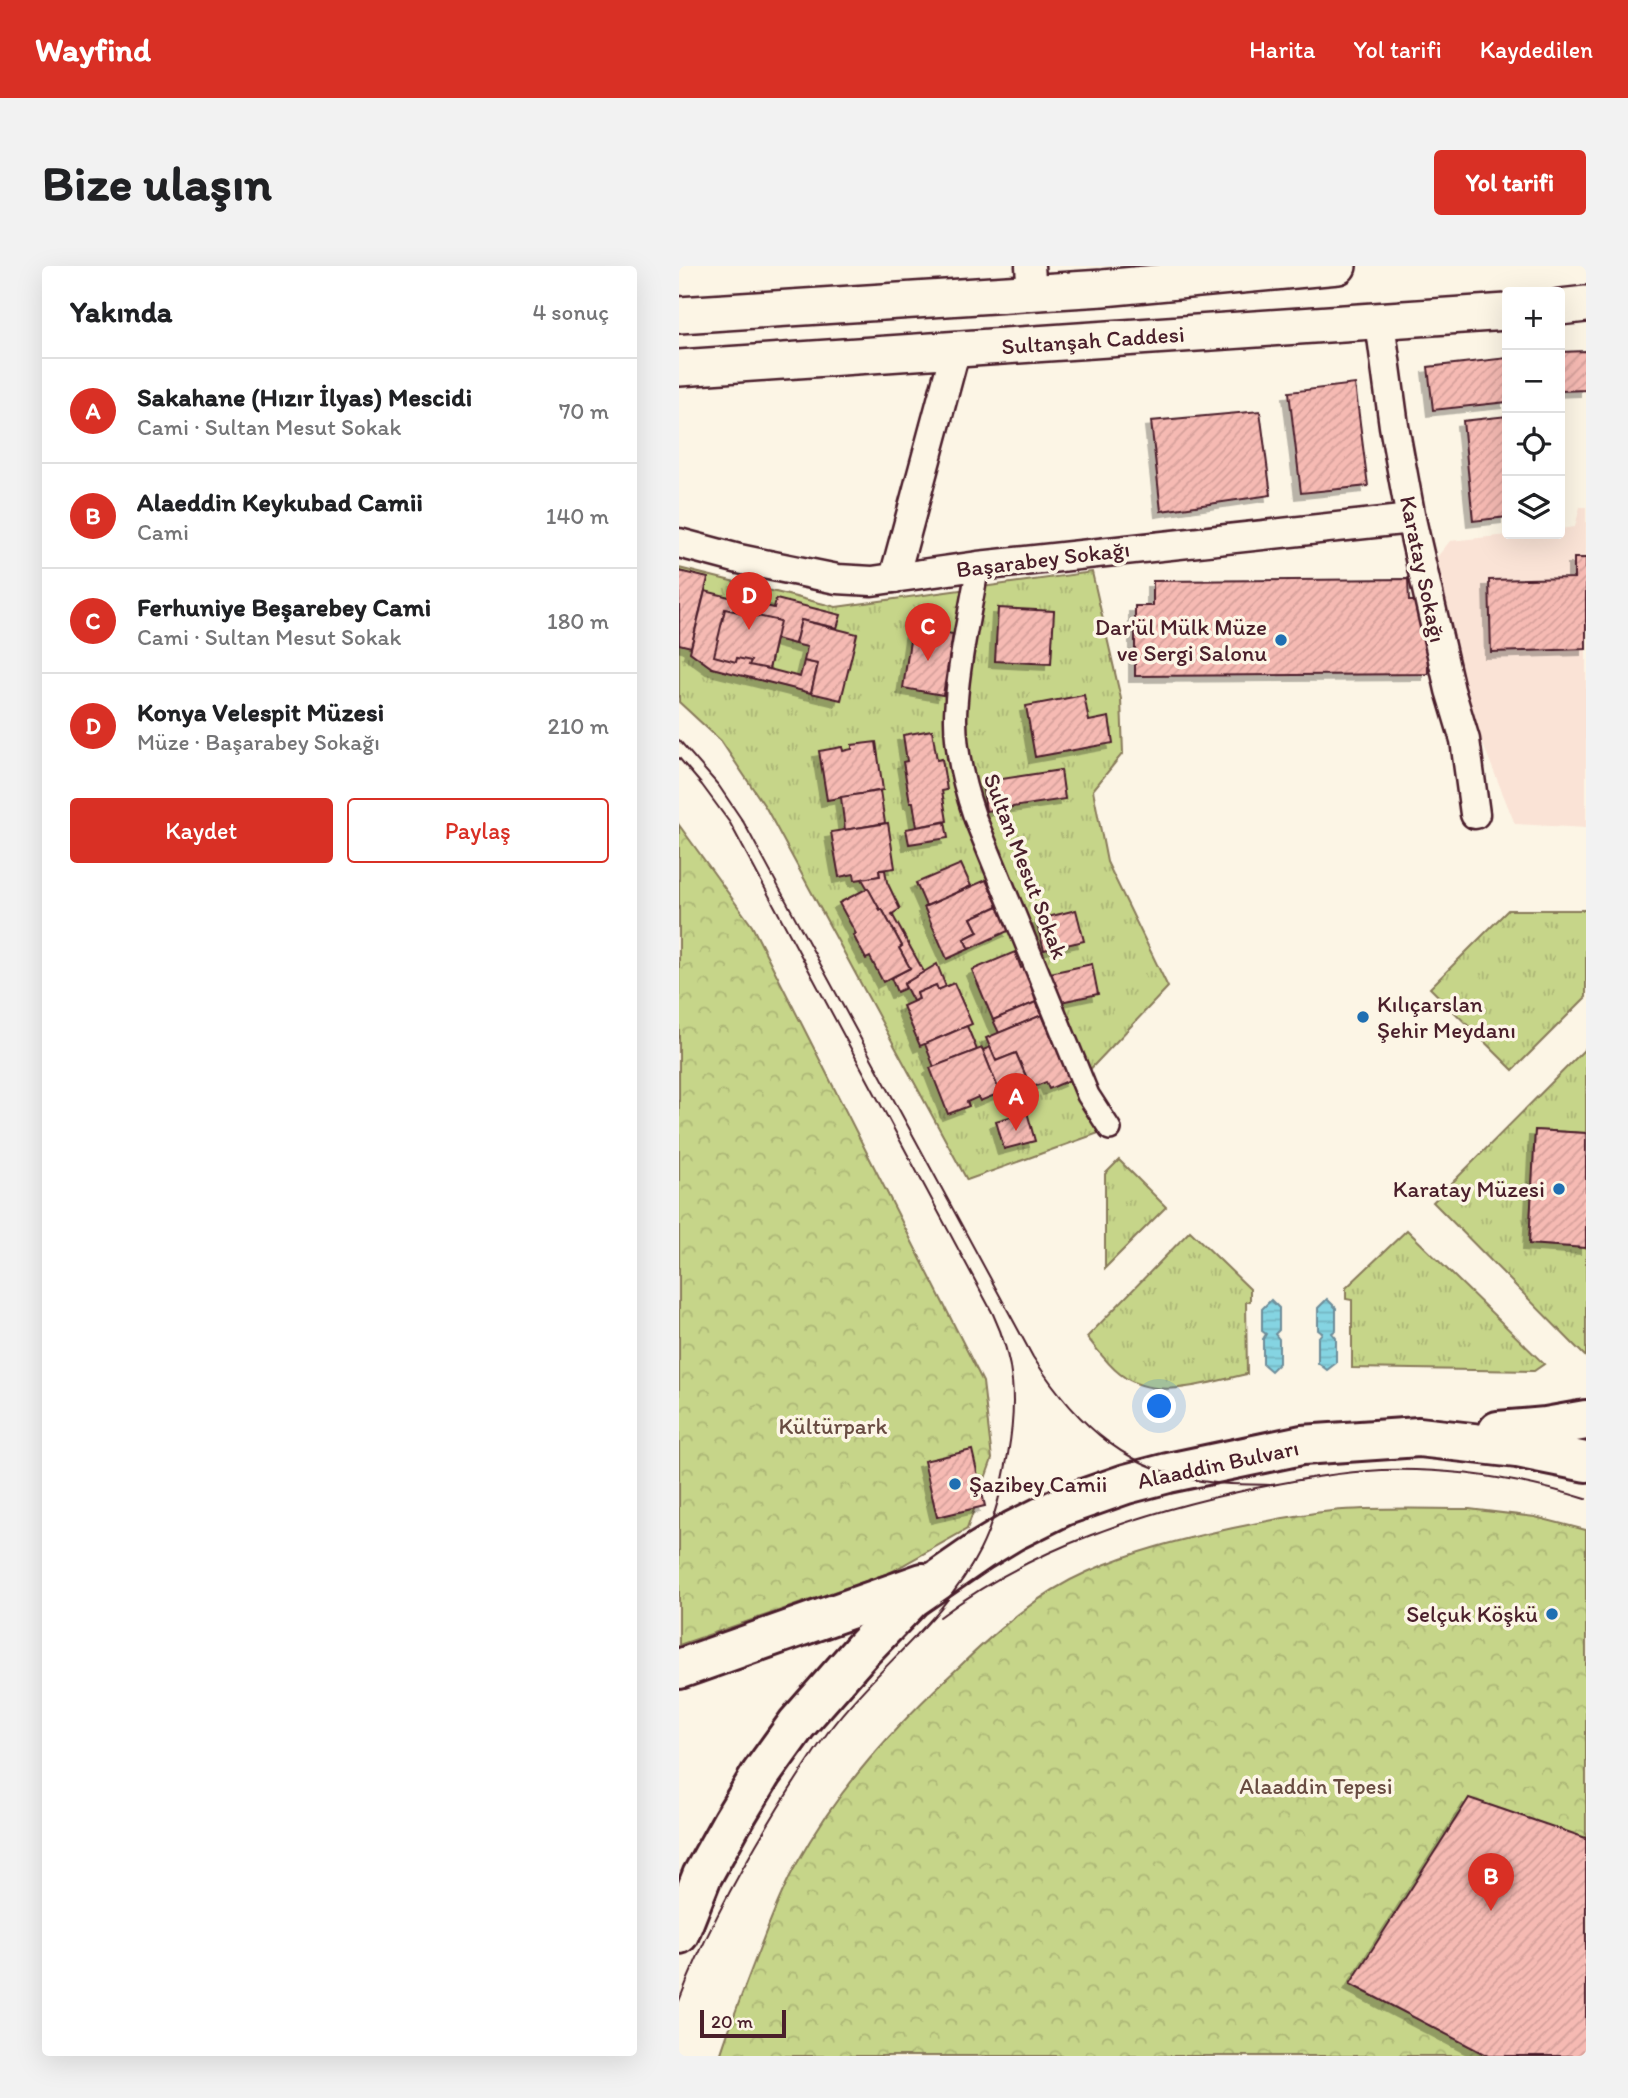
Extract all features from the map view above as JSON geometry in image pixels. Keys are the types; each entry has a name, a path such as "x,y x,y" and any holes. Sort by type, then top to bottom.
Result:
{"main road":[{"path":"1419,1437 1546,1427 1586,1420"},
{"name":"Alaaddin Bulvarı","path":"679,1934 702,1876 726,1832 761,1773 797,1724 912,1598 1013,1531 1063,1506 1126,1484 1302,1445 1419,1437 1517,1448 1586,1462"},
{"path":"679,1669 944,1575"}],"street":[{"path":"679,315 1031,279 1103,288 1338,266"},
{"path":"1565,306 1586,304"},
{"name":"Sultanşah Caddesi","path":"679,368 1502,312"},
{"name":"Karatay Sokağı","path":"1380,322 1394,426 1411,519 1450,690 1465,740 1475,814"},
{"path":"894,578 956,348"},
{"name":"Başarabey Sokağı","path":"679,543 739,559 837,579 872,581 978,566 1411,519"},
{"name":"Sultan Mesut Sokak","path":"978,566 956,706 957,738 964,780 975,818 1084,1087 1110,1129"}],"shaded area":[{"path":"1580,507 1586,507 1586,828 1515,824 1468,707 1437,557 1450,541 1502,536 1502,539 1565,539 1565,528 1575,527"}],"green space":[{"path":"679,568 836,607 1092,572 1121,699 1123,753 1093,790 1107,862 1168,987 1081,1079 1110,1129 967,1180 766,808 721,741 679,702"},
{"name":"Kültürpark","path":"679,825 752,926 983,1382 992,1459 967,1529 889,1573 679,1645"},
{"path":"1508,910 1586,910 1586,997 1513,1070 1430,988"},
{"path":"1586,1048 1586,1133 1535,1130 1529,1244 1586,1248 1586,1357 1433,1202"},
{"path":"1119,1160 1166,1207 1105,1268 1105,1174"},
{"path":"1407,1230 1544,1364 1534,1371 1352,1368 1352,1300 1346,1299 1346,1288"},
{"path":"1190,1231 1250,1289 1250,1301 1246,1302 1247,1374 1182,1388 1149,1387 1134,1382 1115,1370 1087,1337"},
{"name":"Alaaddin Tepesi","path":"1469,1509 1535,1517 1586,1530 1586,2056 720,2056 781,1895 812,1837 830,1810 849,1784 913,1711 989,1639 1035,1601 1087,1572 1122,1558 1233,1528 1332,1511"}],"water":[{"path":"1327,1299 1336,1308 1336,1330 1332,1333 1336,1338 1336,1363 1327,1370 1318,1363 1318,1338 1322,1333 1318,1330 1318,1308"},
{"path":"1271,1300 1279,1308 1279,1330 1275,1334 1279,1339 1279,1363 1271,1371 1263,1364 1263,1339 1266,1334 1262,1331 1262,1309"}],"building":[{"path":"1586,351 1586,390 1565,391 1565,352"},
{"path":"1502,359 1502,403 1433,410 1428,367"},
{"path":"1355,384 1368,486 1301,493 1289,392"},
{"path":"1260,411 1271,495 1161,511 1151,421"},
{"path":"1502,417 1502,518 1473,521 1463,421"},
{"path":"1574,558 1586,558 1586,649 1491,652 1489,580 1574,578"},
{"path":"679,571 708,578 691,647 679,644"},
{"name":"Dar'ül Mülk Müze ve Sergi Salonu","path":"1408,579 1409,601 1427,601 1428,674 1135,676 1135,606 1153,606 1153,581"},
{"path":"705,591 774,608 776,599 841,615 837,628 801,620 795,644 776,639 769,669 800,677 804,661 818,664 811,693 712,668 690,652"},
{"path":"998,608 1054,611 1051,664 995,661"},
{"path":"725,609 780,621 769,669 749,665 751,661 737,658 736,662 714,656"},
{"path":"801,620 857,634 841,700 811,693 818,664 804,661 807,647 795,644"},
{"path":"912,627 953,634 943,695 903,688"},
{"path":"1084,695 1089,721 1109,717 1113,743 1035,757 1026,706"},
{"path":"932,730 937,760 942,759 947,790 942,791 947,821 917,827 903,762 907,761 903,735"},
{"path":"876,742 883,790 827,800 819,751 842,747 843,751 852,749 852,745"},
{"path":"1061,770 1065,799 986,811 982,782"},
{"path":"880,791 885,823 845,830 841,797"},
{"path":"945,822 948,838 909,844 906,829"},
{"path":"888,823 895,868 879,870 880,876 862,879 855,880 854,874 839,877 831,832"},
{"path":"961,864 971,886 926,906 916,883"},
{"path":"879,870 885,870 887,882 900,909 892,914 924,972 904,984 906,988 897,992 891,978 910,968 899,948 902,946 862,879 880,876"},
{"path":"986,880 998,906 971,918 978,932 964,939 969,949 947,959 924,907"},
{"path":"868,888 902,946 899,948 910,968 883,982 870,957 866,959 839,903"},
{"path":"998,906 1010,930 969,949 964,939 978,932 971,918"},
{"path":"1076,910 1084,941 1044,950 1036,920"},
{"path":"1015,952 1021,968 1026,966 1035,989 1032,990 1036,1002 993,1020 972,970"},
{"path":"937,964 946,987 938,990 936,985 917,993 919,999 913,1001 904,984"},
{"path":"1092,964 1098,994 1056,1003 1050,973"},
{"path":"954,983 972,1024 920,1046 903,1006 919,999 917,993 936,985 938,990"},
{"path":"1036,1002 1042,1015 999,1033 993,1020"},
{"path":"1042,1015 1070,1080 1049,1089 1046,1082 1031,1088 1016,1053 996,1061 986,1038"},
{"path":"967,1026 977,1050 934,1067 925,1044"},
{"path":"990,1047 996,1061 1016,1053 1027,1079 999,1091 983,1050"},
{"path":"982,1048 1000,1093 980,1101 978,1097 967,1102 969,1106 948,1114 930,1068"},
{"path":"1027,1112 1035,1141 1004,1149 996,1121"},
{"name":"Karatay Müzesi","path":"1535,1130 1586,1133 1586,1248 1529,1244"},
{"name":"Şazibey Camii","path":"972,1450 985,1506 937,1517 924,1461"},
{"path":"1469,1798 1586,1838 1586,2056 1488,2056 1350,1984"}],"tram line":[{"path":"679,740 719,786 744,823 1033,1357 1068,1405 1109,1443 1132,1458 1157,1469 1185,1478 1216,1483 1274,1485"},
{"path":"679,758 730,823 993,1314 1010,1366 1013,1400 1011,1435 1003,1479 994,1515 980,1550 948,1599 849,1706 810,1758 737,1878 700,1951 679,2001"},
{"path":"940,1617 1013,1571 1091,1535 1172,1508 1287,1482 1366,1471 1433,1471 1511,1481 1586,1499"}],"place":[{"name":"Konya Velespit Müzesi","path":"749,630"},
{"name":"Dar'ül Mülk Müze ve Sergi Salonu","path":"1281,640"},
{"name":"Ferhuniye Beşarebey Cami","path":"928,661"},
{"name":"Kılıçarslan Şehir Meydanı","path":"1363,1017"},
{"name":"Sakahane (Hızır İlyas) Mescidi","path":"1016,1131"},
{"name":"Karatay Müzesi","path":"1559,1189"},
{"name":"Şazibey Camii","path":"955,1484"},
{"name":"Selçuk Köşkü","path":"1552,1614"},
{"name":"Alaeddin Keykubad Camii","path":"1491,1911"}]}
